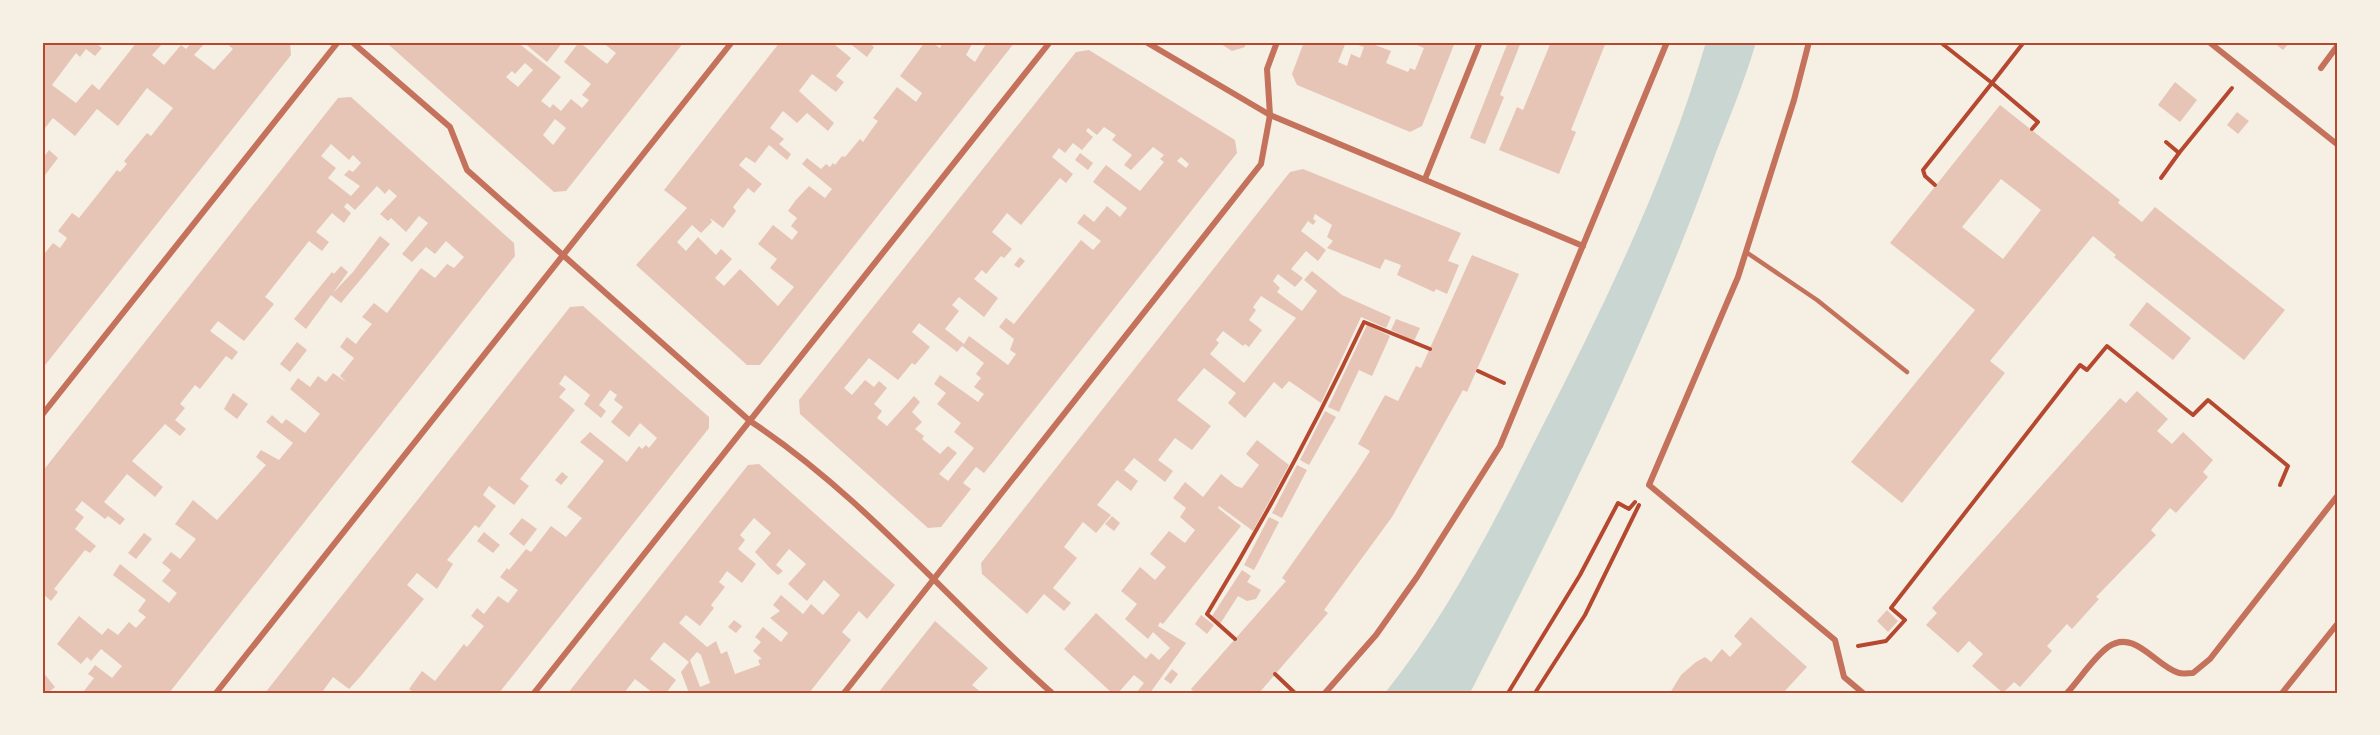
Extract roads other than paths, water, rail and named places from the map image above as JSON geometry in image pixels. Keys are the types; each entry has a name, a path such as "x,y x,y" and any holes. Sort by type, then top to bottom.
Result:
{"street":[{"path":"352,42 450,127 466,170 750,421 791,448 934,578 1052,693"},
{"path":"216,693 732,42"},
{"path":"534,693 1050,42"},
{"path":"1146,42 1270,115 1583,246"},
{"path":"844,693 1261,164 1270,115 1267,69 1276,42"},
{"path":"1425,179 1480,42"},
{"path":"1325,693 1376,634 1417,577 1500,446 1667,42"},
{"path":"1809,42 1794,100 1738,277 1649,485 1835,640 1844,677 1863,693"},
{"path":"2209,42 2338,145"},
{"path":"42,415 334,44"},
{"path":"2321,68 2338,45"},
{"path":"2067,693 2109,646 2128,642 2139,646 2169,669 2180,674 2193,674 2210,659 2338,495"},
{"path":"2282,693 2338,623"}],"lane":[{"path":"1746,252 1817,300 1907,372"}]}
